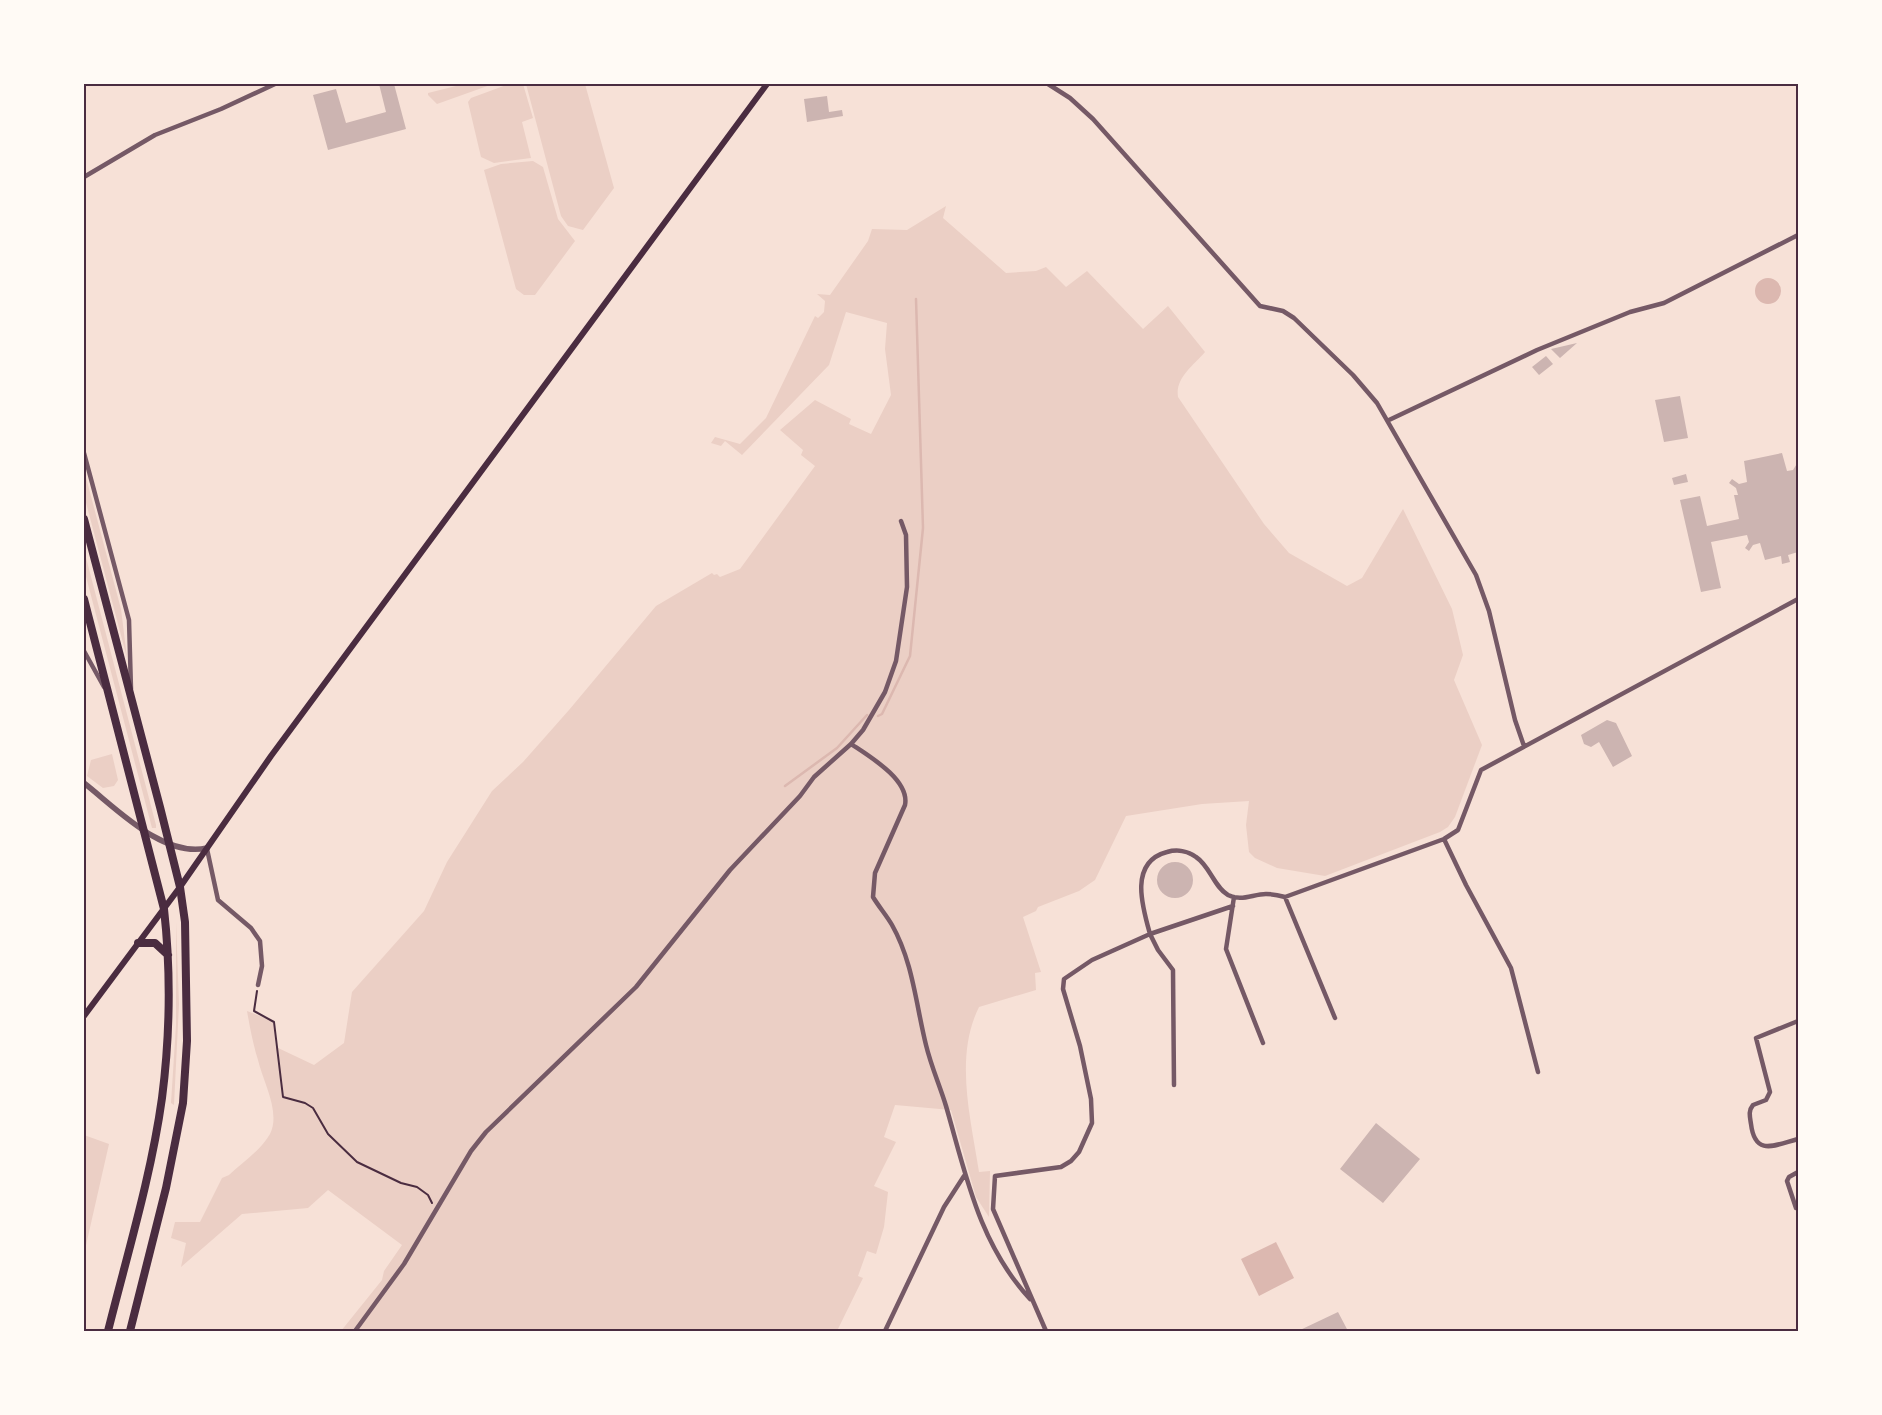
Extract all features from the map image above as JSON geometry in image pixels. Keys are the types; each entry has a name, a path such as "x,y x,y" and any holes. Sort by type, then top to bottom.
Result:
{"highway":[{"path":"84,519 170,845 180,887 185,922 188,984 183,1103 166,1188 130,1331"},
{"path":"84,599 164,909 168,954 168,1014 162,1099 145,1183 108,1331"},
{"path":"138,943 155,943 168,954"}],"main road":[{"path":"84,1016 180,887 271,756 767,84"}],"street":[{"path":"84,177 155,135 221,109 275,84"},
{"path":"1048,84 1070,98 1093,119 1260,306 1283,311 1294,318 1361,384 1388,420 1476,575 1489,611 1524,746"},
{"path":"1388,420 1537,350 1630,312 1664,303 1798,235"},
{"path":"84,453 129,620 132,658 131,698"},
{"path":"355,1331 404,1264 471,1151 486,1132 636,987 730,870 800,796 814,777 851,744 871,717 885,692 896,661 907,587 906,535 901,522"},
{"path":"1174,1085 1173,970 1158,950 1150,934 1142,893 1142,873 1152,858 1160,854 1180,851 1194,855 1204,864 1223,891 1234,897 1246,898 1264,894 1285,897 1444,839 1458,830 1481,770 1798,599"},
{"path":"84,651 107,692"},
{"path":"851,744 874,759 898,781 905,793 905,805 876,873 873,897 892,926 908,965 927,1052 939,1082 973,1204 1003,1263 1015,1282 1032,1301"},
{"path":"84,783 143,829 170,845 196,851 207,848 218,900 251,928 260,941 262,957 258,985"},
{"path":"1444,839 1466,885 1512,968 1538,1072"},
{"path":"1234,897 1226,949 1263,1043"},
{"path":"1285,897 1335,1018"},
{"path":"1046,1331 993,1209 995,1176 1061,1167 1071,1161 1079,1152 1092,1123 1093,1114 1089,1090 1080,1046 1063,989 1064,979 1092,960 1150,934 1233,906"},
{"path":"1798,1021 1756,1038 1770,1092 1766,1100 1750,1108 1752,1136 1755,1141 1763,1146 1798,1139"},
{"path":"1796,1208 1787,1181 1789,1177 1798,1172"},
{"path":"885,1331 944,1207 964,1176"}],"path":[{"path":"258,985 254,1011 274,1022 283,1097 305,1103 313,1108 328,1134 352,1158 374,1172 400,1183 417,1187 428,1195 437,1209"}],"shaded area":[{"path":"464,84 493,84 437,104 428,95 428,93"},
{"path":"509,84 523,84 533,118 522,122 531,158 494,163 481,157 468,102 471,98"},
{"path":"526,84 585,84 614,188 583,230 568,226 561,216"},
{"path":"533,161 543,167 558,219 575,241 535,295 524,295 516,289 484,170 501,164"},
{"path":"946,206 943,218 1006,273 1036,271 1046,267 1066,287 1087,271 1143,329 1168,306 1205,352 1182,378 1179,384 1178,397 1264,524 1289,553 1347,586 1362,578 1403,509 1452,609 1463,655 1454,680 1482,745 1455,817 1448,827 1440,832 1325,876 1277,868 1255,858 1249,852 1246,825 1249,801 1202,804 1126,816 1095,880 1079,891 1038,907 1036,911 1023,917 1041,972 1035,973 1036,990 979,1007 971,1026 967,1046 966,1067 969,1110 979,1172 990,1171 989,1217 976,1197 951,1110 895,1105 884,1137 896,1142 874,1186 888,1192 884,1227 876,1254 867,1251 858,1276 863,1278 837,1331 341,1331 382,1280 384,1271 402,1245 328,1190 308,1208 242,1214 181,1267 186,1243 171,1238 175,1222 200,1222 222,1178 229,1175 256,1151 270,1134 273,1125 270,1097 260,1069 247,1011 273,1021 276,1047 314,1065 344,1043 352,992 424,911 447,862 492,791 523,762 656,606 712,573 720,577 740,569 815,466 801,455 803,450 780,430 815,400 851,419 849,424 871,434 891,395 885,349 887,323 846,312 829,365 742,455 725,441 721,446 711,443 715,437 740,444 766,418 815,316 818,318 824,312 825,301 817,294 830,295 868,241 872,229 907,230"},
{"path":"1768,278 1777,282 1781,291 1777,300 1768,304 1759,300 1755,291 1759,282"},
{"path":"84,470 121,609 127,658 84,495"},
{"path":"84,550 156,828 152,828 84,569"},
{"path":"112,754 118,780 114,786 103,788 87,776 91,760"},
{"path":"176,922 179,1004 174,1105 171,1103 176,1025"},
{"path":"84,1135 109,1144 84,1254"},
{"path":"1276,1242 1294,1278 1259,1296 1241,1259"}],"building":[{"path":"379,84 394,84 406,129 328,150 313,95 336,89 346,123 386,112"},
{"path":"827,96 829,112 842,110 843,116 807,122 804,99"},
{"path":"1577,343 1560,358 1551,349"},
{"path":"1546,356 1553,364 1539,375 1532,367"},
{"path":"1680,396 1688,438 1664,442 1655,400"},
{"path":"1782,453 1787,471 1793,470 1798,462 1798,552 1788,555 1790,562 1782,564 1781,556 1765,560 1760,543 1753,545 1749,551 1745,548 1749,542 1747,535 1711,542 1721,588 1701,592 1680,500 1700,496 1707,526 1739,519 1734,495 1738,495 1736,488 1729,483 1732,479 1739,484 1747,482 1744,461"},
{"path":"1686,474 1688,482 1674,485 1672,478"},
{"path":"1607,720 1616,723 1632,756 1613,767 1599,742 1591,747 1584,744 1581,735"},
{"path":"1175,862 1182,863 1188,867 1192,873 1192,887 1188,893 1182,897 1175,898 1168,897 1162,893 1158,887 1157,880 1158,873 1162,867 1168,863"},
{"path":"1376,1123 1420,1159 1383,1203 1340,1169"},
{"path":"1338,1312 1348,1331 1298,1331"}],"waterway":[{"path":"878,716 882,714 910,656 923,528 916,299"},
{"path":"785,786 837,748 867,715"}]}
